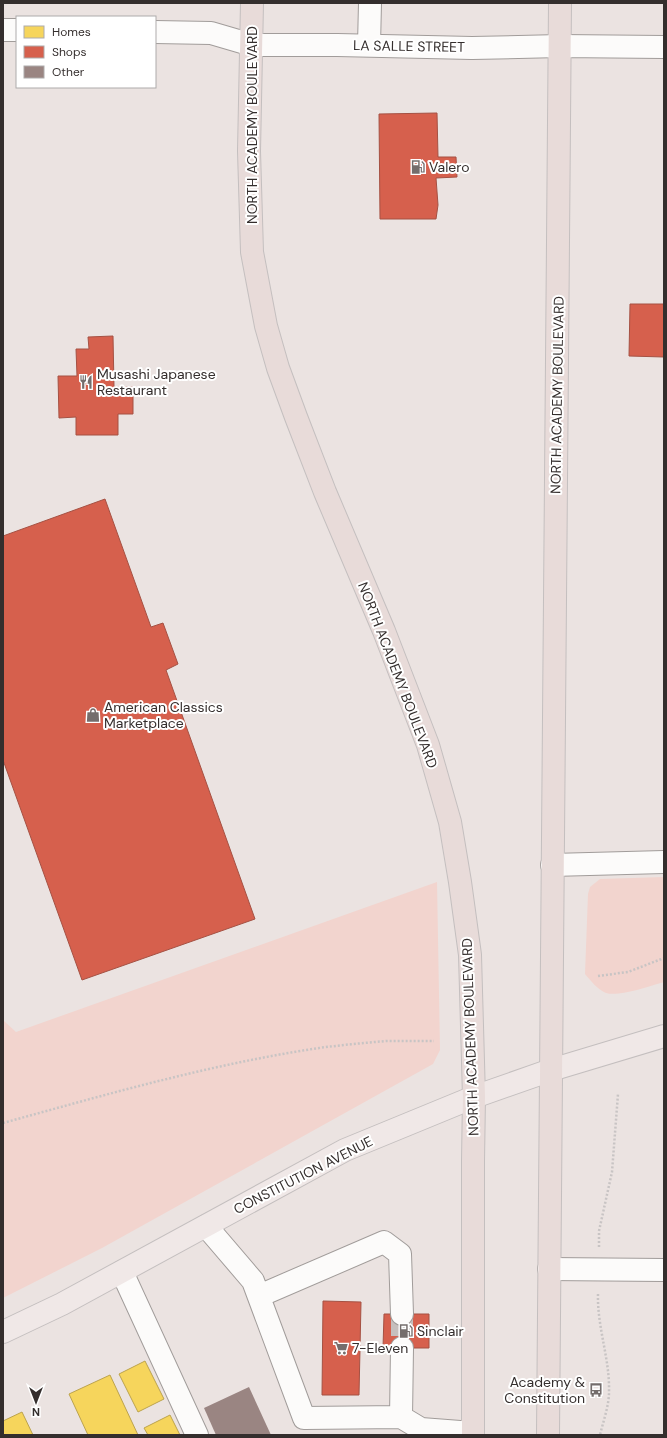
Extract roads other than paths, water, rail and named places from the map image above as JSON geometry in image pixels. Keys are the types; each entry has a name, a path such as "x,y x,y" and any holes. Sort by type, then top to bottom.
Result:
{"highway":[{"name":"NORTH ACADEMY BOULEVARD","path":"252,3 249,151 252,252 266,326 278,368 296,417 325,492 384,631 428,745 450,822 460,882 470,955 474,1097 473,1434"},
{"name":"NORTH ACADEMY BOULEVARD","path":"548,1435 560,3"}],"main road":[{"name":"CONSTITUTION AVENUE","path":"3,1332 62,1304 345,1150 474,1097 551,1070 664,1036"}],"street":[{"path":"370,3 370,45"},
{"path":"3,30 16,30"},
{"name":"LA SALLE STREET","path":"156,32 211,33 252,45 370,45 472,48 560,46 664,47"},
{"path":"552,865 664,862"},
{"path":"206,1226 253,1281 304,1418 401,1417 421,1429 473,1434"},
{"path":"259,1296 384,1242 400,1254 402,1314"},
{"path":"549,1269 664,1270"},
{"path":"122,1272 197,1435"},
{"path":"401,1417 402,1348"}],"tunnel":[{"path":"402,1314 402,1348"}],"place":[{"name":"Valero","path":"418,167"},
{"name":"Musashi Japanese Restaurant","path":"86,382"},
{"name":"American Classics Marketplace","path":"93,715"},
{"name":"Sinclair","path":"406,1331"},
{"name":"7-Eleven","path":"341,1348"},
{"name":"Academy & Constitution","path":"596,1390"}]}
